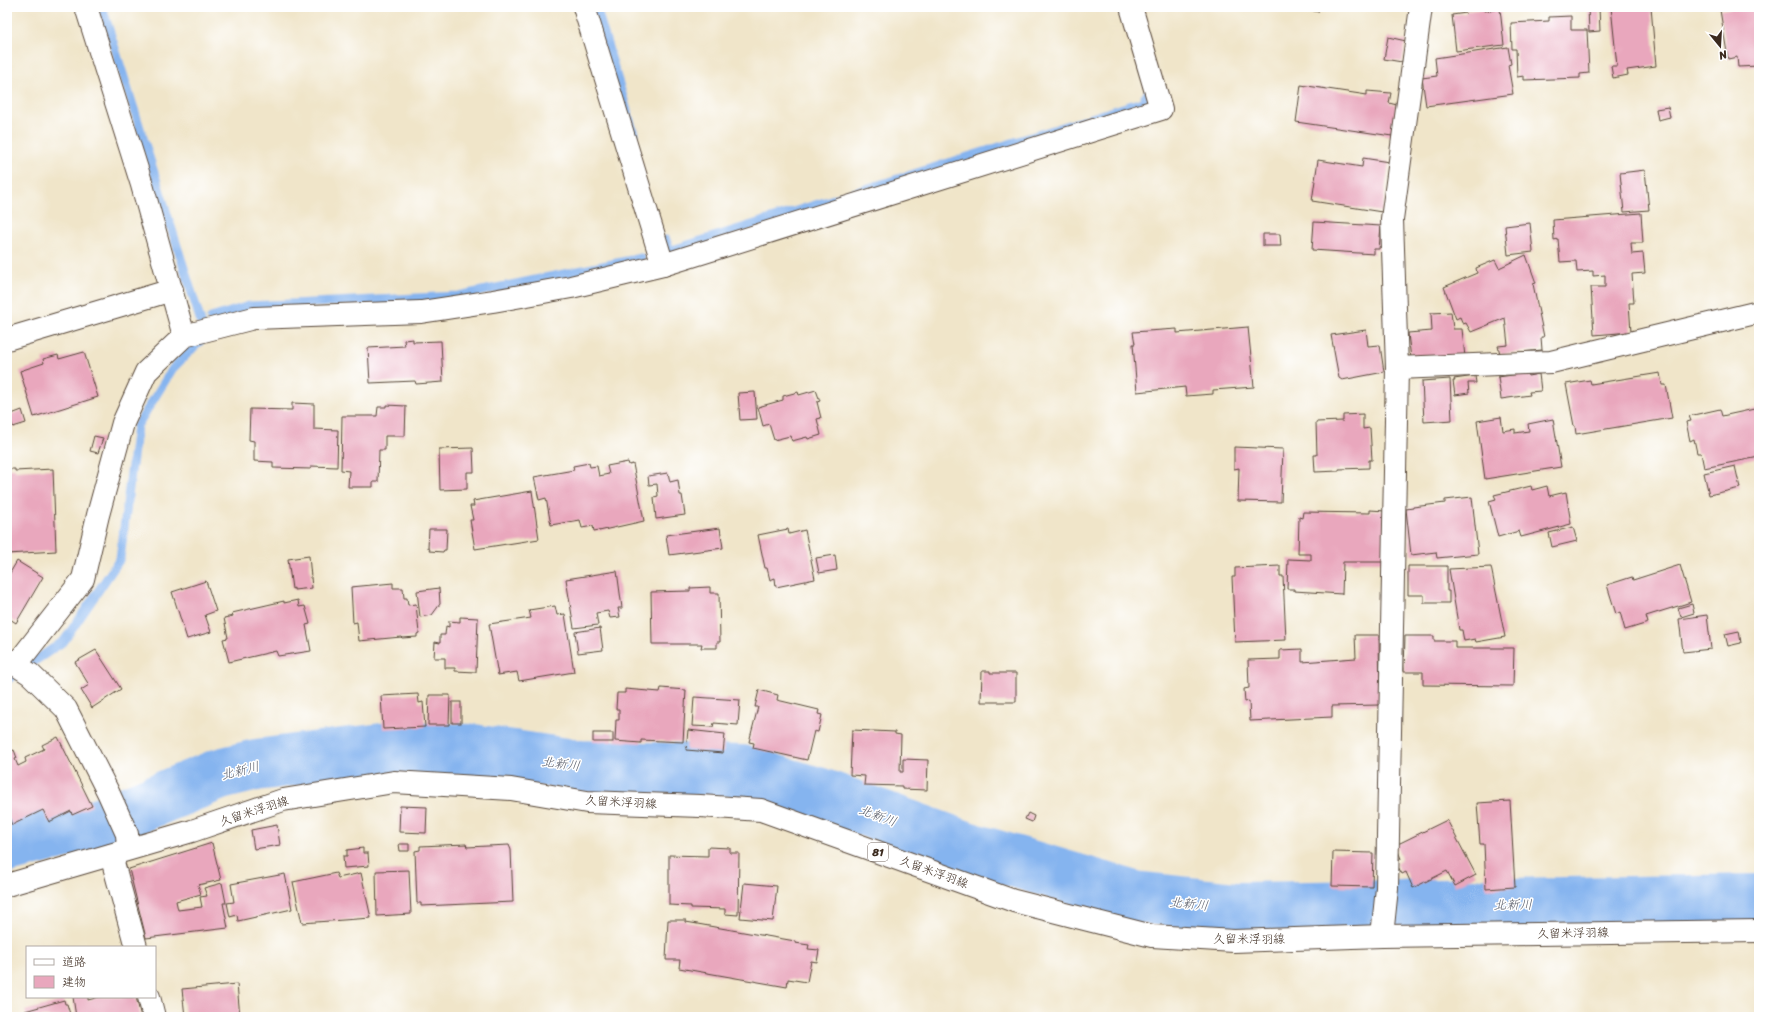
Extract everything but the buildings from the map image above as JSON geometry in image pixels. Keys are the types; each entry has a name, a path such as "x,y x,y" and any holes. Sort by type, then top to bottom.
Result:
{"street":[{"path":"86,7 142,185 184,336"},
{"path":"584,7 663,266"},
{"path":"136,946 122,846 108,792 66,709 24,671 83,579 98,515 123,423 146,372 184,336 254,318 421,312 571,287 663,266 1160,109 1131,7"},
{"path":"1383,931 1387,888 1397,368 1392,219 1421,7"},
{"path":"7,340 172,290"},
{"path":"1397,368 1551,362 1759,312"},
{"name":"久留米浮羽線","path":"7,885 122,846 192,831 283,800 394,782 511,789 587,802 761,810 1014,901 1152,936 1234,941 1383,931 1759,931"},
{"path":"149,998 154,1017"}],"waterway":[{"path":"102,7 201,322"},
{"path":"596,7 634,134"},
{"path":"666,240 669,251 1142,102 1150,90 1149,86"},
{"path":"211,318 249,306 458,296 641,258"},
{"path":"7,680 64,641 120,559 137,426 173,368 200,341"},
{"name":"北新川","path":"7,847 100,823 220,774 256,765 390,748 473,750 580,766 742,771 818,793 966,847 1135,897 1237,908 1759,900"}]}
